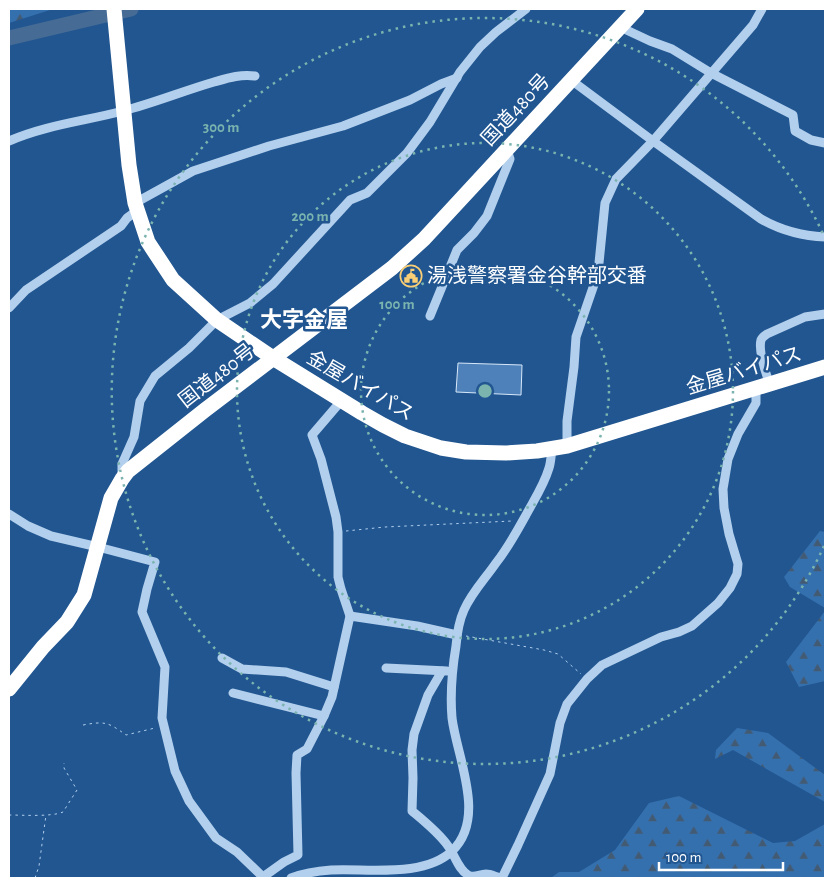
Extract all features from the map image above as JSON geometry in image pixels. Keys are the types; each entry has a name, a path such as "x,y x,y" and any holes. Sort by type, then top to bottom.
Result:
{"highway":[{"name":"金屋バイパス","path":"114,9 128,164 136,206 148,242 172,280 217,320 273,358 383,425 405,436 441,448 492,454 537,451 567,446 825,367"},
{"name":"国道480号","path":"9,689 43,647 67,622 84,595 111,498 122,479 136,464 399,262 424,239 637,9"}],"street":[{"path":"122,479 122,464 134,437 140,401 155,376 189,348 217,320 250,303 273,284 350,200 367,193 408,153 457,78 480,47 526,9"},
{"path":"567,446 567,421 576,337 598,273 605,203 616,179 653,141 753,25 762,9"},
{"path":"620,28 650,42 672,49 711,73 793,115 795,131 810,140 825,143"},
{"path":"9,140 235,76 255,76"},
{"path":"9,308 26,290 121,226 136,206 193,171 269,146 342,126 410,100 457,78"},
{"path":"571,80 750,212 773,226 795,234 825,238"},
{"path":"430,316 457,250 487,216 510,159 507,150"},
{"path":"442,671 428,695 414,734 412,750 412,811 448,845 460,866 469,876 474,878 488,874 502,878 550,774 560,723 567,704 587,679 602,665 661,637 692,626 718,603 730,588 737,574 738,564 729,534 724,508 723,489 728,459 738,434 763,387 766,373 761,340 767,334 805,317 825,314"},
{"path":"9,514 28,526 51,536 155,562 146,589 142,612 165,667 162,718 175,771 189,801 216,838 237,852 263,878 284,862 298,855 296,773 298,755 307,749 332,697 350,616 338,577 338,532 336,518 326,482 325,471 312,435 342,400"},
{"path":"291,878 306,873 322,871 396,870 428,865 452,852 462,839 468,822 469,804 452,718 452,671 457,635 463,611 471,596 497,562 523,521 544,481 550,465 552,449"},
{"path":"350,616 417,626 457,635"},
{"path":"222,658 242,670 286,672 334,687"},
{"path":"386,668 452,671"},
{"path":"233,693 324,716"}],"path":[{"path":"338,532 385,527 523,521"},
{"path":"457,635 558,654 587,679"},
{"path":"83,725 99,722 112,725 126,734 164,726"},
{"path":"9,815 46,815 63,812 77,790 64,768 64,763"},
{"path":"35,878 39,866 46,815"}],"green space":[{"path":"9,9 53,9 9,23"},
{"path":"820,531 825,532 825,608 790,587 784,577"},
{"path":"825,611 825,681 799,687 786,662"},
{"path":"737,728 768,733 825,775 825,802 733,750 715,759 716,750"},
{"path":"679,796 773,843 795,841 825,824 825,878 551,878 559,872 579,872 615,850 649,803"}],"building":[{"path":"458,363 522,365 521,395 456,392"}],"waterway":[{"path":"9,38 131,9"}],"place":[{"name":"湯浅警察署金谷幹部交番","path":"411,276"}],"district":[{"name":"大字金屋","path":"304,320"}]}
